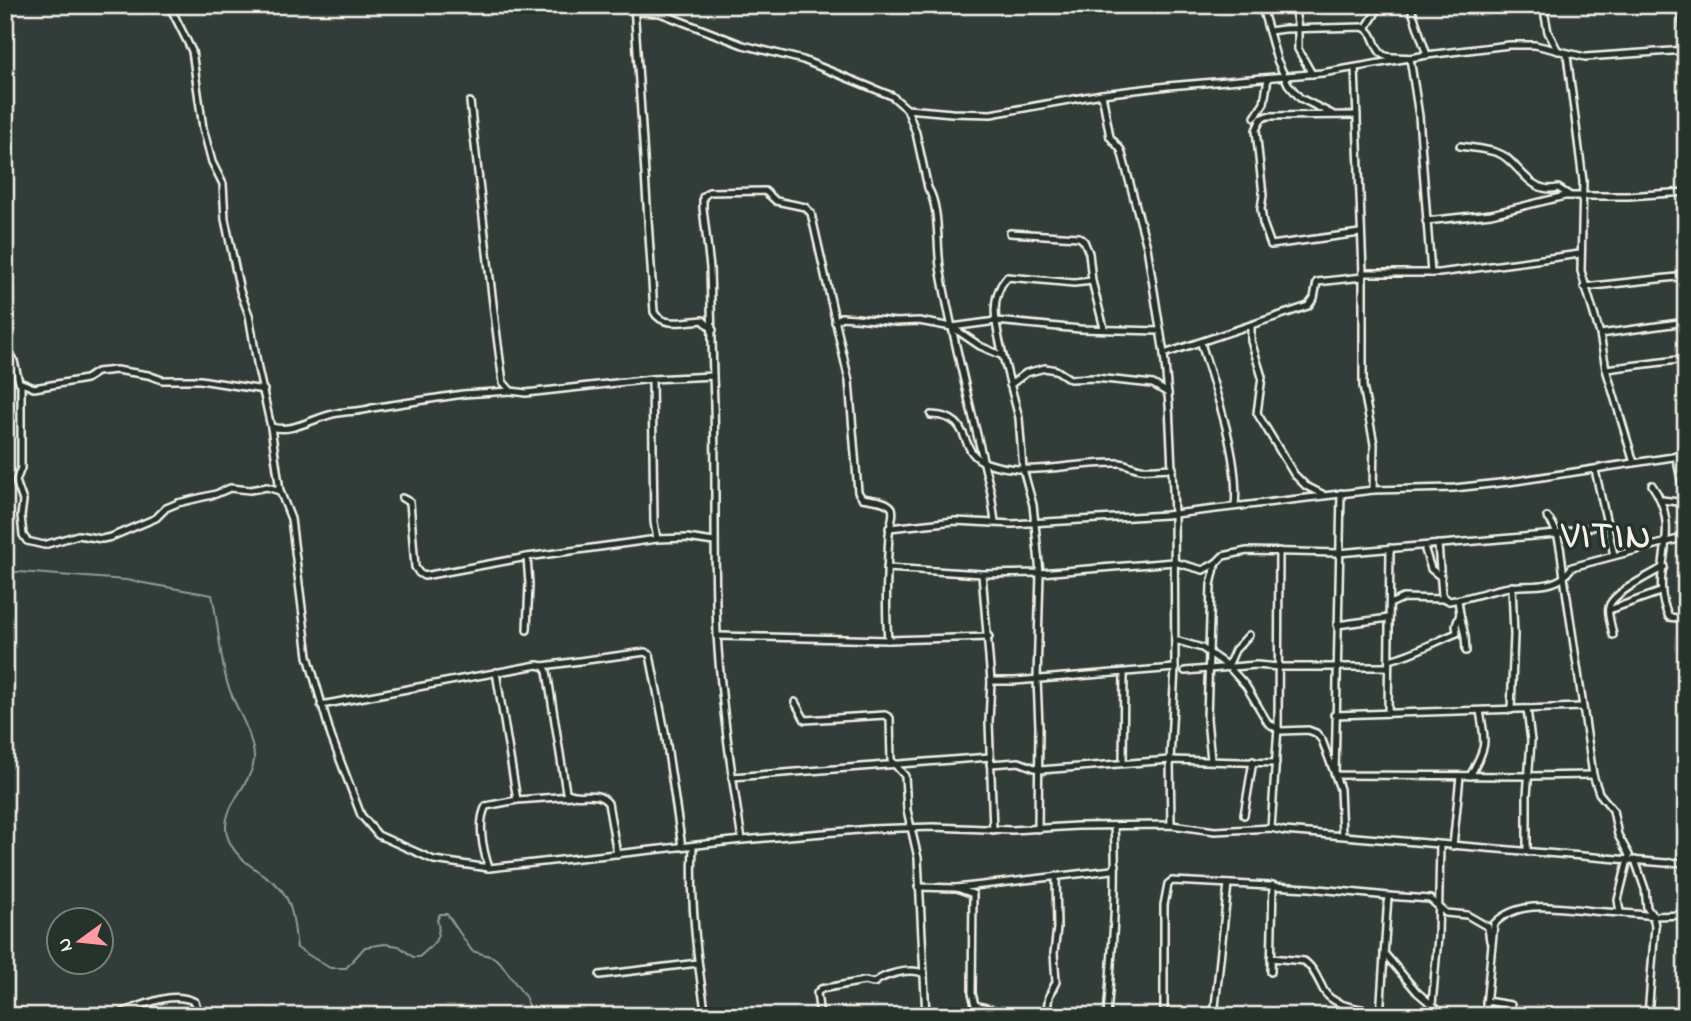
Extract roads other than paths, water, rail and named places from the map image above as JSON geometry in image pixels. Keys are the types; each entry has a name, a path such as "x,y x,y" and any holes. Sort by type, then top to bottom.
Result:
{"highway":[{"path":"1682,5 1686,32"}],"street":[{"path":"169,5 192,51 203,128 212,162 223,184 225,219 240,291 250,315 280,491 291,519 308,656 321,705 361,815 378,835 434,860 489,868 870,829 993,830 1171,825 1215,831 1271,828 1440,845 1686,862"},
{"path":"634,5 654,312 657,318 665,322 703,320 713,330"},
{"path":"1146,9 1169,5"},
{"path":"1209,5 1261,9 1265,14 1277,61 1285,76 1300,98 1332,114"},
{"path":"1294,5 1298,49 1312,74"},
{"path":"1366,28 1376,15 1377,5"},
{"path":"1410,5 1427,55"},
{"path":"1543,5 1548,32 1558,51"},
{"path":"636,12 660,13 743,45 803,60 892,96 907,109 916,132 928,188 932,194 938,229 940,269 995,522"},
{"path":"1269,31 1341,26 1366,28 1370,30 1385,57 1401,55 1410,58"},
{"path":"907,109 991,114 1101,94 1312,74 1427,55 1524,45 1535,45 1567,55 1602,57 1686,50"},
{"path":"1567,55 1581,150 1580,254 1584,287 1600,334 1606,369 1634,463"},
{"path":"1410,58 1419,116 1431,273"},
{"path":"1355,68 1363,275 1363,386 1374,444 1373,490"},
{"path":"1255,117 1264,103 1268,78"},
{"path":"1101,94 1110,137 1121,150 1147,247 1168,393 1173,468 1175,639 1170,760 1171,825"},
{"path":"470,102 489,288 503,382 511,391"},
{"path":"1357,115 1278,115 1261,119 1256,130 1263,195 1261,209 1270,245 1360,233"},
{"path":"1460,146 1500,153 1533,183 1550,190 1558,188 1564,194 1582,198"},
{"path":"742,840 732,777 717,636 714,542 716,408 710,268 702,208 704,197 709,192 765,191 776,201 808,210 849,381 858,492 862,498 884,502 893,512 889,528 887,568 888,640"},
{"path":"1426,221 1491,214 1565,196 1582,198 1686,192"},
{"path":"1010,233 1079,237 1084,240 1104,328"},
{"path":"1164,354 1308,306 1314,298 1317,282 1363,275 1431,273 1580,254"},
{"path":"1584,287 1686,276"},
{"path":"1038,828 1040,770 1037,679 1040,572 1033,505 1023,470 1019,418 1003,356 994,304 999,287 1007,277 1074,283 1092,281"},
{"path":"835,322 841,317 896,322 919,321 952,327 996,321 1080,329 1160,331"},
{"path":"1600,334 1686,322"},
{"path":"1251,326 1251,341 1262,377 1257,412 1283,458 1300,481 1325,495"},
{"path":"952,327 980,346 1003,356"},
{"path":"1200,343 1217,394 1237,482 1235,506"},
{"path":"5,349 14,361 16,376 21,385 21,468 16,481 23,501 23,535 27,541 44,545 78,535 102,539 111,537 156,518 166,508 178,503 230,488 250,490 267,487 280,491"},
{"path":"1606,369 1686,359"},
{"path":"1010,385 1026,373 1045,368 1056,370 1070,379 1095,378 1153,384 1168,393"},
{"path":"21,385 34,388 86,379 97,372 116,370 162,380 200,380 264,390"},
{"path":"271,427 279,430 339,412 358,412 463,394 511,391 526,393 652,379 713,376"},
{"path":"652,379 654,522 657,539"},
{"path":"930,415 949,417 958,423 973,455 983,462 1023,470 1122,463 1139,469 1173,468"},
{"path":"889,528 955,522 1035,523 1174,513 1373,490 1454,488 1686,455"},
{"path":"1662,500 1686,503 1676,456"},
{"path":"1595,470 1614,555"},
{"path":"1652,485 1662,500 1667,527 1660,592 1670,617 1686,619"},
{"path":"1335,775 1341,494"},
{"path":"402,498 410,502 415,568 419,573 432,575 527,557 657,539 687,538 714,542"},
{"path":"1547,517 1554,524 1557,534 1593,775 1600,793 1613,810 1618,835 1645,889 1647,908 1653,916 1655,926 1648,1016"},
{"path":"1203,570 1223,556 1247,551 1338,553 1557,534 1605,524"},
{"path":"1392,603 1403,598 1458,600 1512,586 1554,584 1572,567 1686,537"},
{"path":"1438,544 1444,599"},
{"path":"1388,713 1390,548"},
{"path":"1425,550 1431,569 1441,577"},
{"path":"1271,828 1278,727 1279,551"},
{"path":"527,557 527,629"},
{"path":"887,568 982,574 1174,562 1203,570 1213,576"},
{"path":"1211,761 1207,719 1208,670 1216,563"},
{"path":"1613,635 1609,610 1611,603 1626,589 1664,567"},
{"path":"982,574 992,681 990,760 993,830"},
{"path":"1511,710 1514,635 1512,586"},
{"path":"1609,610 1660,592"},
{"path":"1458,600 1466,651"},
{"path":"1185,671 1228,666 1336,668 1389,663 1457,633 1455,625 1460,614"},
{"path":"1337,625 1389,618"},
{"path":"1228,666 1236,650 1249,635"},
{"path":"717,636 888,640 989,638"},
{"path":"1175,639 1202,648 1228,666 1247,686 1264,718 1281,731 1308,730 1316,733 1322,740 1340,789 1342,835"},
{"path":"321,705 537,665 645,652 650,654 665,732 682,847"},
{"path":"543,666 547,671 566,792 572,796"},
{"path":"992,681 1175,668"},
{"path":"496,672 517,800"},
{"path":"1123,763 1124,673"},
{"path":"795,702 805,720 885,715 890,718 891,760 905,776 907,810 919,869 926,1016"},
{"path":"1335,715 1582,707"},
{"path":"1527,709 1531,741 1527,852"},
{"path":"1470,776 1484,752 1486,743 1480,711"},
{"path":"732,777 896,764 990,760 1019,762 1040,770 1170,760 1276,763"},
{"path":"1244,815 1253,761"},
{"path":"1335,775 1593,775"},
{"path":"1453,846 1460,776"},
{"path":"489,868 484,853 482,814 486,806 517,800 598,794 608,803 617,854"},
{"path":"1107,1016 1116,864 1114,826"},
{"path":"1431,1016 1439,905 1440,845"},
{"path":"693,846 691,883 706,1016"},
{"path":"1620,912 1618,900 1632,859"},
{"path":"918,887 956,888 1112,870 1116,864"},
{"path":"956,888 973,894 972,993 975,1005 1013,1015 1044,1016 1056,982 1056,876"},
{"path":"1164,1016 1164,905 1168,884 1172,881 1273,885 1430,899 1446,913 1467,915 1488,927 1491,948"},
{"path":"1214,1016 1228,884"},
{"path":"1271,972 1273,885"},
{"path":"1430,899 1439,890"},
{"path":"1271,958 1304,961 1325,993 1335,1000 1380,1013 1388,897"},
{"path":"1485,1016 1494,924 1500,917 1518,909 1545,906 1653,916 1686,915"},
{"path":"1384,953 1393,967 1446,1016"},
{"path":"600,975 698,963"},
{"path":"1383,970 1393,967"},
{"path":"820,1016 817,993 821,989 864,981 874,983 885,975 909,971 924,974"},
{"path":"113,1016 173,996 186,997 195,1002 200,1016"},
{"path":"1486,1001 1511,1005"},
{"path":"139,1007 141,1016"},
{"path":"449,1016 461,1015"}],"waterway":[{"path":"5,571 126,580 212,595 226,680 248,732 254,755 252,770 228,815 227,835 242,859 284,893 293,916 297,948 330,968 346,968 365,947 385,944 399,946 413,957 419,957 437,937 437,920 440,914 447,914 472,951 500,962 526,998 529,1010 534,1016"}],"district":[{"name":"VITIN","path":"1607,538"}]}
